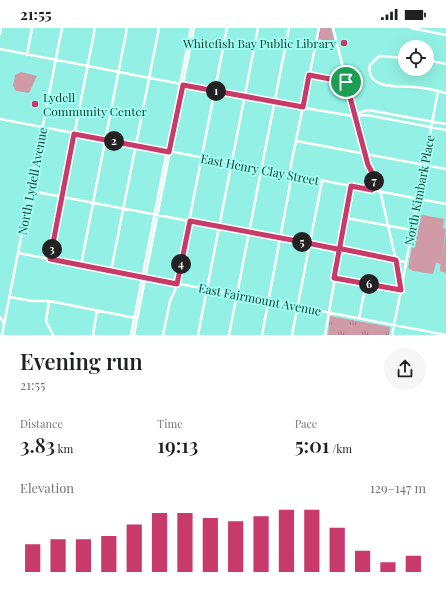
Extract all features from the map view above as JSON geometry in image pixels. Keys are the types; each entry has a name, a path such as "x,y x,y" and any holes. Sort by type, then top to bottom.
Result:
{"street":[{"path":"0,34 1,28"},
{"path":"27,55 32,28"},
{"name":"North Lydell Avenue","path":"2,335 62,28"},
{"path":"50,259 95,28"},
{"path":"80,265 127,28"},
{"path":"112,271 159,28"},
{"path":"133,335 191,28"},
{"path":"181,84 194,28"},
{"path":"163,335 170,301 177,284 227,28"},
{"path":"198,335 258,28"},
{"path":"229,335 289,28"},
{"path":"262,335 296,141 319,28"},
{"path":"333,28 368,165 380,192 396,260 401,290 334,278"},
{"path":"411,28 446,35"},
{"path":"316,41 337,46"},
{"path":"0,49 274,102 355,116 367,115 446,130"},
{"path":"398,57 382,55 377,57 370,65 370,75 375,81 386,85 446,93"},
{"path":"434,61 446,64"},
{"path":"309,75 346,82"},
{"name":"North Kimbark Place","path":"392,335 438,91"},
{"path":"355,116 358,113 368,110 446,124"},
{"name":"East Henry Clay Street","path":"0,119 446,204"},
{"path":"296,141 446,169"},
{"path":"372,190 375,178"},
{"path":"292,335 322,181"},
{"path":"325,335 351,186"},
{"path":"31,191 405,262"},
{"path":"346,218 412,230"},
{"name":"East Fairmount Avenue","path":"18,253 446,335"},
{"path":"359,318 366,284"},
{"path":"10,297 32,301 48,301 136,318"},
{"path":"48,301 46,321 53,335"},
{"path":"93,335 97,311"},
{"path":"0,317 5,323"},
{"path":"425,335 426,331"}],"green space":[{"path":"320,28 331,28 335,43 318,39"},
{"path":"21,72 37,76 29,93 16,91 13,86 15,75"},
{"path":"418,214 444,219 443,228 446,229 441,264 436,263 433,274 413,271 408,268"},
{"path":"446,234 446,273 440,271 440,268"},
{"path":"330,316 390,327 389,335 328,335"}],"place":[{"name":"Whitefish Bay Public Library","path":"344,43"},
{"name":"Lydell Community Center","path":"35,104"}],"route":[{"path":"346,82 309,75 303,107 183,85 169,152 74,134 50,259 177,284 190,221 337,249 340,249 342,249 396,260 401,290 334,278 339,251 340,249 346,218 351,186 372,190 375,178 368,165 346,82"}]}
